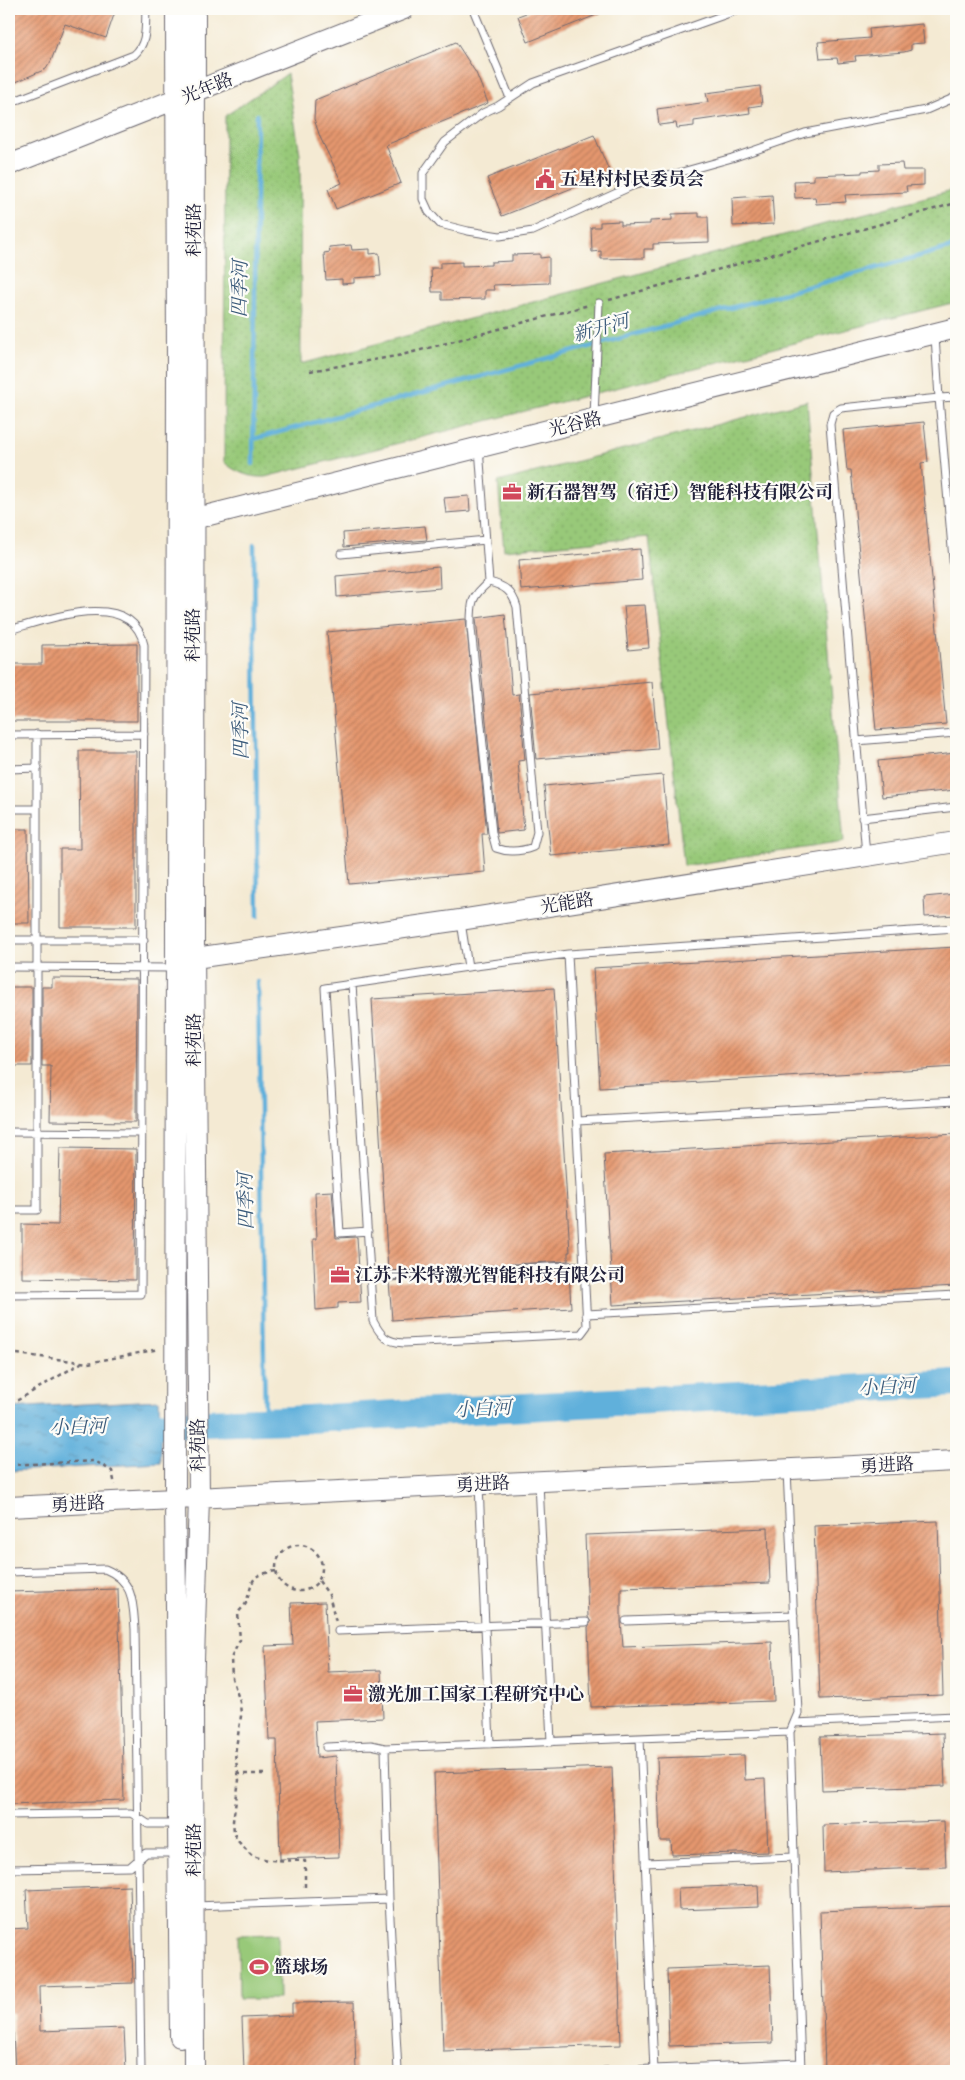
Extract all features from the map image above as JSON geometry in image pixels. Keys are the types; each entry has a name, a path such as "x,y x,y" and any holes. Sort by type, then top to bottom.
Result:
{"street":[{"name":"科苑路","path":"176,9 182,962 199,1473 181,2071"},
{"name":"科苑路","path":"194,2071 187,1906 179,1853 178,1824 174,1390 193,519 195,9"},
{"name":"光年路","path":"9,165 404,9"},
{"name":"光谷路","path":"193,519 956,328"},
{"name":"光能路","path":"182,962 956,842"},
{"name":"勇进路","path":"9,1507 956,1461"}],"lane":[{"path":"9,103 134,55 141,49 145,38 146,9"},
{"path":"473,9 510,98"},
{"path":"741,9 533,83 483,112 445,142 423,173 423,199 429,212 440,224 500,236 532,231 632,186 732,158 805,133 926,110 956,98"},
{"path":"594,419 599,303"},
{"path":"935,333 956,594"},
{"path":"866,857 830,424 833,413 841,408 956,396"},
{"path":"479,448 489,582"},
{"path":"341,554 486,540"},
{"path":"489,582 505,586 514,597 517,607 537,832 533,848 521,851 505,851 496,848 492,833 471,628 471,605 476,592 489,582"},
{"path":"9,630 84,612 100,611 131,621 138,628 144,645 141,1294 9,1295"},
{"path":"856,741 956,733"},
{"path":"9,1210 37,1210 38,734"},
{"path":"9,735 144,734"},
{"path":"9,769 38,768"},
{"path":"862,818 956,807"},
{"path":"9,809 38,809"},
{"path":"460,920 468,967"},
{"path":"368,1231 340,1233 325,988 568,954 956,928"},
{"path":"9,940 144,940"},
{"path":"352,984 373,1320 380,1334 389,1342 404,1343 581,1334 586,1326 586,1314 568,954"},
{"path":"9,967 144,968 182,962"},
{"path":"577,1122 956,1101"},
{"path":"9,1132 142,1133"},
{"path":"371,1277 584,1265"},
{"path":"586,1314 956,1295"},
{"path":"604,2071 800,2067 790,1732 798,1713 787,1469"},
{"path":"539,1482 551,1742"},
{"path":"479,1484 490,1744"},
{"path":"9,1572 105,1569 116,1574 124,1581 130,1592 135,1629 141,2071"},
{"path":"626,1621 794,1615"},
{"path":"338,1631 586,1622"},
{"path":"794,1723 956,1716"},
{"path":"326,1747 371,1745 386,1748 790,1732"},
{"path":"640,1738 654,2070"},
{"path":"386,1748 389,1898 398,2071"},
{"path":"9,1815 130,1812 148,1824 178,1824"},
{"path":"9,1869 130,1867 146,1853 179,1853"},
{"path":"645,1863 794,1857"},
{"path":"187,1906 389,1898"}],"path":[{"path":"310,371 402,355 599,303 956,203"},
{"path":"9,1353 88,1363 175,1346"},
{"path":"9,1401 18,1400 82,1362"},
{"path":"9,1465 95,1461 112,1471"},
{"path":"305,1545 312,1548 321,1559 323,1567 319,1581 306,1590 290,1589 279,1579 276,1571 276,1564 284,1550 290,1546 305,1545"},
{"path":"276,1571 255,1576 251,1582 247,1601 238,1613 240,1640 231,1658 232,1678 240,1702 241,1716 235,1754 238,1780 233,1821 236,1839 252,1856 268,1860 304,1861 306,1902"},
{"path":"319,1581 329,1595 338,1631"},
{"path":"236,1774 267,1774"}],"green space":[{"path":"287,74 300,154 301,364 956,189 956,302 265,477 243,474 224,462 225,116"},
{"path":"807,401 844,842 684,866 649,537 504,550 498,482"},
{"name":"篮球场","path":"278,1934 279,1999 239,1999 238,1935"}],"water":[{"path":"159,1400 161,1463 9,1471 9,1408"}],"building":[{"path":"9,9 116,9 106,38 65,24 46,69 9,85"},
{"path":"537,9 609,10 528,42 518,16"},
{"path":"922,24 924,43 911,44 911,50 855,56 856,61 838,63 837,58 820,59 818,42 870,38 869,29"},
{"path":"456,42 476,73 488,103 386,145 401,183 336,209 328,189 342,183 320,137 314,119 315,100"},
{"path":"760,86 762,105 749,107 750,113 694,121 694,126 677,128 676,123 659,125 657,109 708,102 706,93"},
{"path":"594,135 610,173 502,216 487,178"},
{"path":"902,163 903,170 924,170 924,185 906,186 907,192 845,195 846,202 816,204 815,197 795,198 794,181 814,180 814,175 862,173 862,171 879,170 879,164"},
{"path":"772,195 774,224 733,226 732,198"},
{"path":"699,213 699,217 708,217 709,242 653,244 653,249 644,249 644,258 601,259 601,251 592,252 591,227 600,227 600,222 621,221 621,225 650,224 650,221 672,220 672,214"},
{"path":"351,245 352,250 370,249 370,254 379,253 381,276 354,278 354,283 342,284 342,279 326,280 324,253 330,252 329,247"},
{"path":"540,254 540,258 549,257 549,283 493,285 494,290 485,290 485,299 442,300 442,292 432,292 431,268 440,268 440,263 462,262 462,266 491,265 491,262 512,261 512,255"},
{"path":"924,422 928,462 921,463 946,724 876,730 851,470 847,470 843,430"},
{"path":"469,496 470,511 446,513 444,498"},
{"path":"425,526 427,540 344,547 343,533"},
{"path":"640,549 642,580 521,590 519,560"},
{"path":"439,567 440,588 337,597 336,576"},
{"path":"645,605 649,648 628,650 624,606"},
{"path":"505,614 512,695 519,694 525,760 518,761 524,830 497,833 476,618"},
{"path":"466,619 487,834 482,834 485,872 349,884 327,632"},
{"path":"137,644 137,721 9,721 9,664 42,664 42,645"},
{"path":"652,682 658,749 536,759 530,693"},
{"path":"79,751 136,751 136,927 60,927 60,849 80,849"},
{"path":"956,753 956,790 882,797 878,761"},
{"path":"663,775 669,845 551,856 544,786"},
{"path":"9,829 28,829 29,923 9,923"},
{"path":"956,894 956,915 925,917 924,897"},
{"path":"956,947 956,1067 600,1088 593,968"},
{"path":"52,978 137,979 136,1122 50,1121 51,1066 42,1066 42,987 52,987"},
{"path":"9,987 32,987 32,1066 9,1066"},
{"path":"554,988 570,1252 568,1252 568,1261 388,1271 372,999"},
{"path":"956,1134 956,1286 613,1305 604,1154"},
{"path":"60,1148 136,1149 135,1280 22,1278 22,1224 58,1225"},
{"path":"332,1191 336,1238 357,1237 361,1302 338,1303 338,1308 316,1310 313,1239 317,1239 315,1192"},
{"path":"569,1271 571,1308 392,1320 389,1281"},
{"path":"938,1521 943,1695 820,1699 814,1526"},
{"path":"768,1528 770,1583 621,1588 621,1621 623,1647 772,1642 774,1701 591,1707 588,1627 591,1622 588,1617 585,1535"},
{"path":"118,1589 124,1800 9,1804 9,1592"},
{"path":"325,1602 328,1672 381,1670 383,1718 315,1721 317,1758 336,1756 339,1857 280,1859 277,1740 269,1740 265,1646 293,1645 291,1603"},
{"path":"943,1733 945,1786 822,1790 820,1737"},
{"path":"744,1755 745,1780 765,1779 768,1852 672,1855 671,1841 660,1841 657,1758"},
{"path":"612,1767 621,2045 443,2051 434,1773"},
{"path":"944,1821 946,1867 824,1872 823,1825"},
{"path":"758,1885 759,1907 679,1910 678,1888"},
{"path":"130,1886 133,1983 39,1986 40,2031 124,2028 126,2071 15,2071 12,2013 10,2013 9,1929 28,1928 26,1890"},
{"path":"956,1906 956,2071 825,2071 820,1911"},
{"path":"770,1965 773,2043 669,2046 667,1969"},
{"path":"354,2002 356,2071 244,2071 242,2018 292,2016 292,2003"}],"waterway":[{"name":"四季河","path":"253,464 257,115"},
{"name":"新开河","path":"254,439 956,246"},
{"name":"四季河","path":"254,545 258,916"},
{"name":"四季河","path":"258,982 265,1421"},
{"name":"小白河","path":"121,1426 290,1420 956,1383"}],"place":[{"name":"五星村村民委员会","path":"545,179"},
{"name":"新石器智驾（宿迁）智能科技有限公司","path":"512,492"},
{"name":"江苏卡米特激光智能科技有限公司","path":"340,1275"},
{"name":"激光加工国家工程研究中心","path":"353,1694"},
{"name":"篮球场","path":"259,1967"}]}
